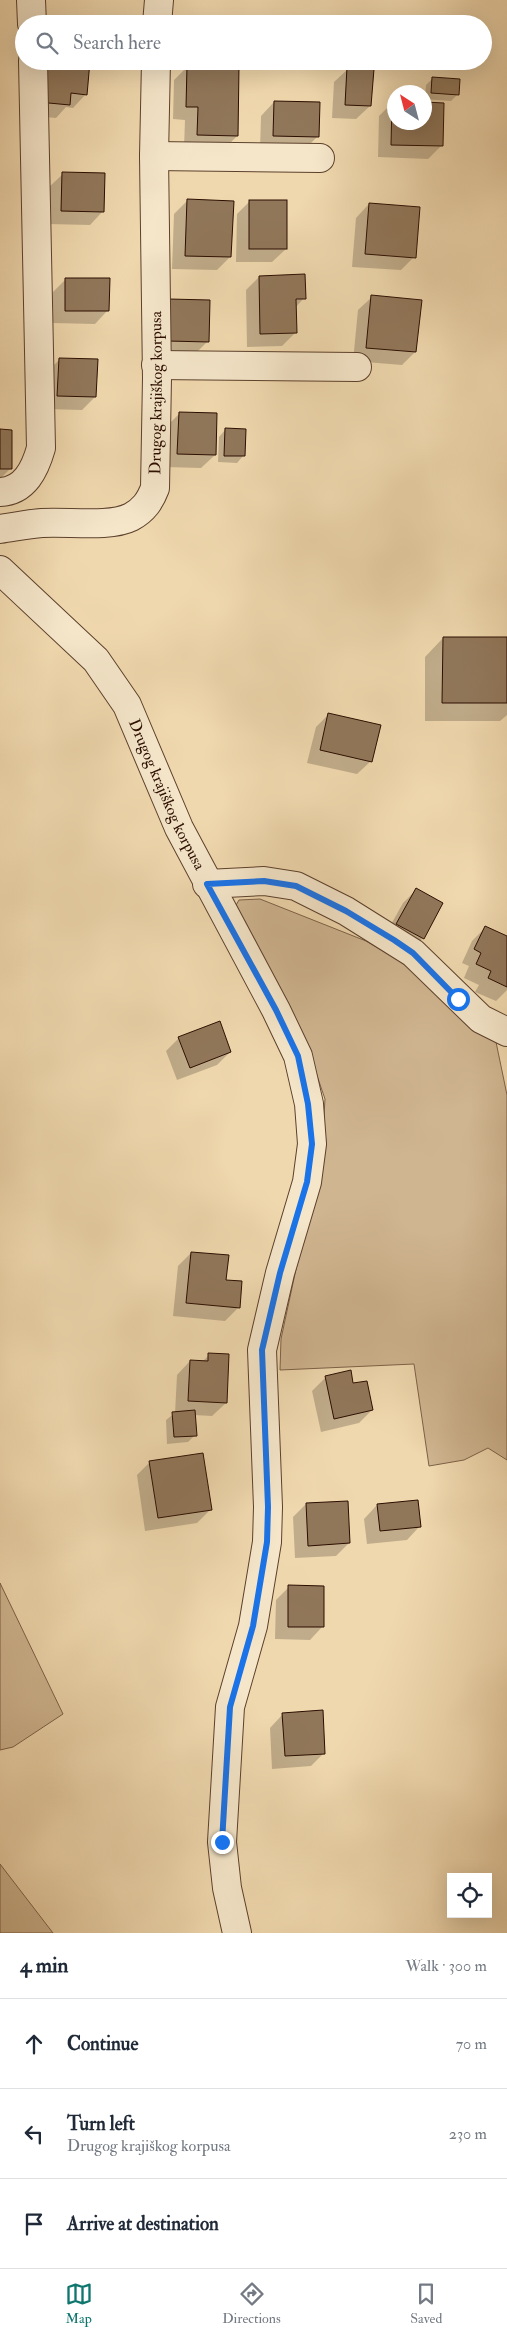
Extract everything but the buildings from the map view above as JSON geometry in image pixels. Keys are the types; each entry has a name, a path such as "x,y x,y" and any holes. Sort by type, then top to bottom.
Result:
{"street":[{"path":"31,0 32,15"},
{"path":"158,15 159,0"},
{"path":"0,492 15,488 28,479 34,470 42,448 33,70"},
{"name":"Drugog krajiškog korpusa","path":"0,529 41,523 111,522 129,518 141,510 150,500 156,478 154,156 156,70"},
{"path":"154,156 320,158"},
{"path":"156,365 357,367"},
{"name":"Drugog krajiškog korpusa","path":"0,570 96,660 127,705 179,828 207,884 276,1010 298,1056 308,1104 312,1144 307,1182 280,1273 262,1350 268,1507 267,1542 253,1626 230,1707 222,1842 226,1888 237,1933"},
{"path":"207,884 264,881 296,886 338,907 413,953 481,1019 507,1032"}],"shaded area":[{"path":"260,899 366,941 399,960 428,985 450,1008 496,1042 507,1095 507,1460 488,1448 464,1460 429,1466 414,1364 280,1370 281,1339 322,1148 325,1099 313,1064 231,914 239,900"},
{"path":"0,1583 63,1714 13,1747 0,1750"},
{"path":"0,1864 53,1933 0,1933"}],"route":[{"path":"222,1842 230,1707 253,1626 267,1542 268,1507 262,1350 280,1273 307,1182 312,1144 308,1104 298,1056 276,1010 207,884 264,881 296,886 346,911 413,953 458,999"}]}
